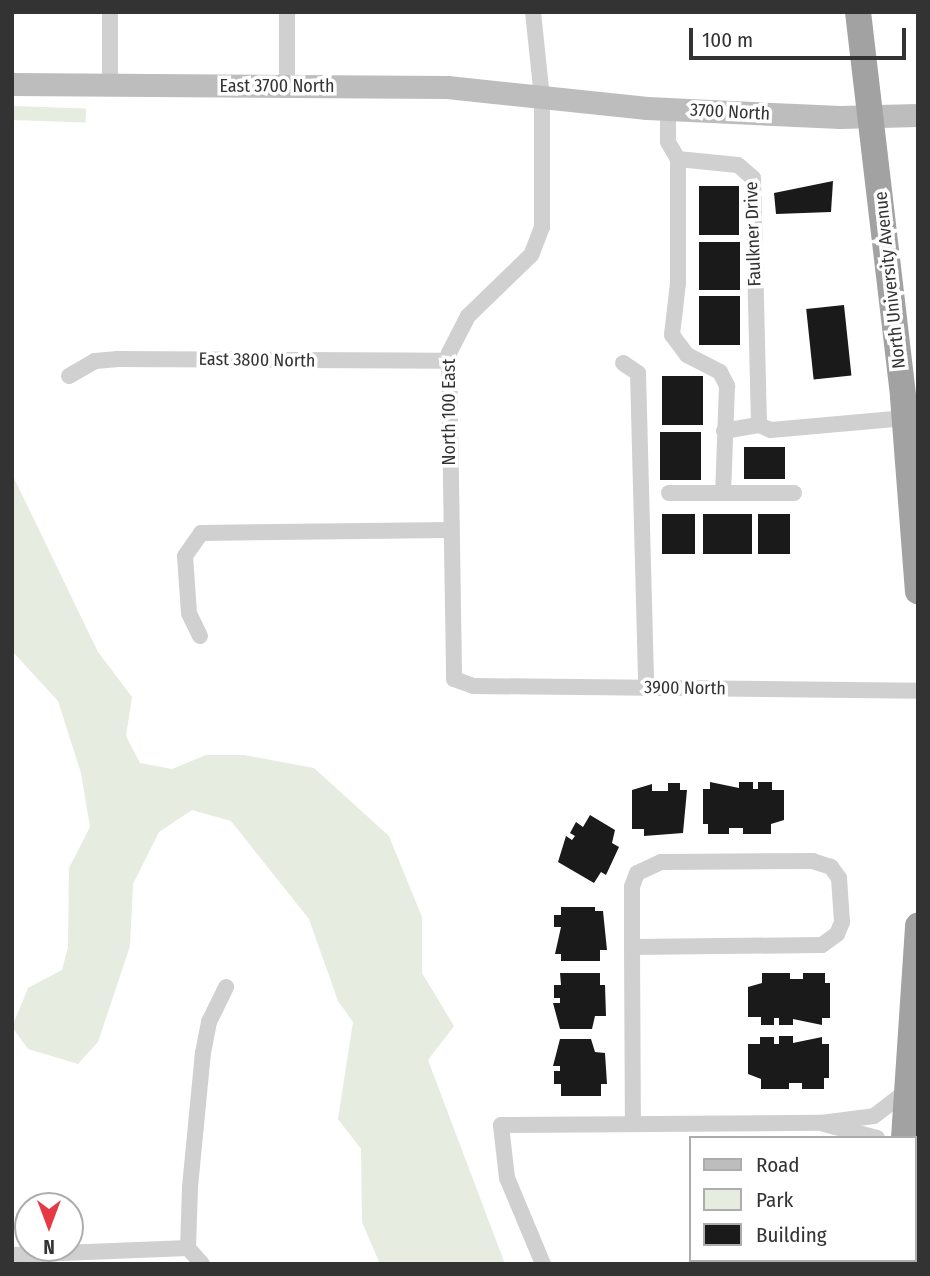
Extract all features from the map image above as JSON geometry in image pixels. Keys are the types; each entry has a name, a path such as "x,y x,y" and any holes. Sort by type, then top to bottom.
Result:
{"highway":[{"name":"North University Avenue","path":"858,12 905,418 918,590"},
{"path":"904,1136 918,925"}],"main road":[{"name":"East 3700 North","path":"12,84 447,87 542,98"},
{"name":"3700 North","path":"542,98 668,109 870,118 918,115"}],"street":[{"path":"110,12 110,85"},
{"path":"287,12 287,86"},
{"name":"North 100 East","path":"454,679 448,361 458,329 519,270 538,240 543,211 542,98 533,12"},
{"path":"668,109 668,142 678,159 678,284 672,335 687,355 724,377 729,394 724,431 723,493"},
{"name":"Faulkner Drive","path":"678,159 738,165 753,178 759,425"},
{"name":"East 3800 North","path":"69,376 95,361 118,359 448,361"},
{"path":"623,363 638,373 646,687"},
{"path":"724,431 759,425 771,430 905,418"},
{"path":"669,493 794,493"},
{"path":"200,636 189,613 185,556 192,540 211,530 450,530"},
{"name":"3900 North","path":"454,679 473,686 918,691"},
{"path":"632,947 817,947 837,934 842,903 836,872 819,862 661,862 640,869 632,887 632,947 633,1123"},
{"path":"202,1264 188,1248 203,1054 209,1021 226,987"},
{"path":"543,1264 508,1178 501,1125 821,1124 874,1116 908,1090"},
{"path":"821,1124 869,1136"},
{"path":"12,1255 188,1248"}],"green space":[{"path":"12,106 86,109 85,123 12,120"},
{"path":"12,474 98,652 132,697 126,736 140,763 172,769 206,755 244,755 314,768 389,836 422,917 422,973 454,1026 428,1060 505,1264 380,1264 362,1222 361,1149 338,1119 353,1022 338,1001 309,919 231,821 192,810 159,832 133,884 130,946 98,1042 78,1064 28,1049 12,1027 28,988 62,970 68,947 69,868 90,827 81,773 58,701 12,651"}],"building":[{"path":"833,181 831,212 776,214 774,193"},
{"path":"699,186 739,186 739,235 699,235"},
{"path":"699,242 740,242 740,290 699,290"},
{"path":"699,296 740,296 740,345 699,345"},
{"path":"844,305 851,376 814,380 806,309"},
{"path":"662,376 703,376 703,425 662,425"},
{"path":"660,432 701,432 701,480 660,480"},
{"path":"744,447 785,447 785,479 744,479"},
{"path":"662,514 695,514 695,554 662,554"},
{"path":"703,514 752,514 752,554 703,554"},
{"path":"758,514 790,514 790,554 758,554"},
{"path":"710,782 739,788 739,782 753,782 753,789 758,789 758,782 772,782 772,790 784,790 784,820 771,824 771,834 743,834 743,828 729,828 729,834 708,834 708,824 703,824 703,789 710,789"},
{"path":"668,783 680,783 680,790 687,790 683,833 644,836 644,829 632,829 632,790 652,784 652,791 668,791"},
{"path":"590,815 615,830 612,843 619,847 606,875 601,872 594,883 558,862 566,836 572,840 575,836 570,833 576,822 583,827"},
{"path":"561,907 595,907 595,911 603,911 607,950 600,950 600,961 561,961 561,954 555,954 561,927 554,927 554,915 561,915"},
{"path":"560,973 600,973 600,985 605,985 606,1016 595,1016 592,1029 560,1029 553,1003 560,1003 560,998 554,998 554,985 561,985"},
{"path":"762,973 790,973 790,979 803,979 803,973 825,973 825,983 830,983 830,1018 822,1018 822,1025 793,1019 793,1025 779,1025 779,1018 774,1018 774,1025 761,1025 761,1017 748,1017 748,987 762,983"},
{"path":"779,1036 793,1036 793,1043 822,1037 822,1044 829,1044 829,1078 824,1078 824,1089 802,1089 802,1083 789,1083 789,1089 761,1089 761,1079 748,1074 748,1044 760,1044 760,1037 774,1037 774,1044 779,1044"},
{"path":"560,1039 591,1039 595,1052 605,1053 607,1084 601,1084 601,1096 561,1096 561,1084 554,1084 554,1071 560,1071 560,1066 553,1066"}]}
